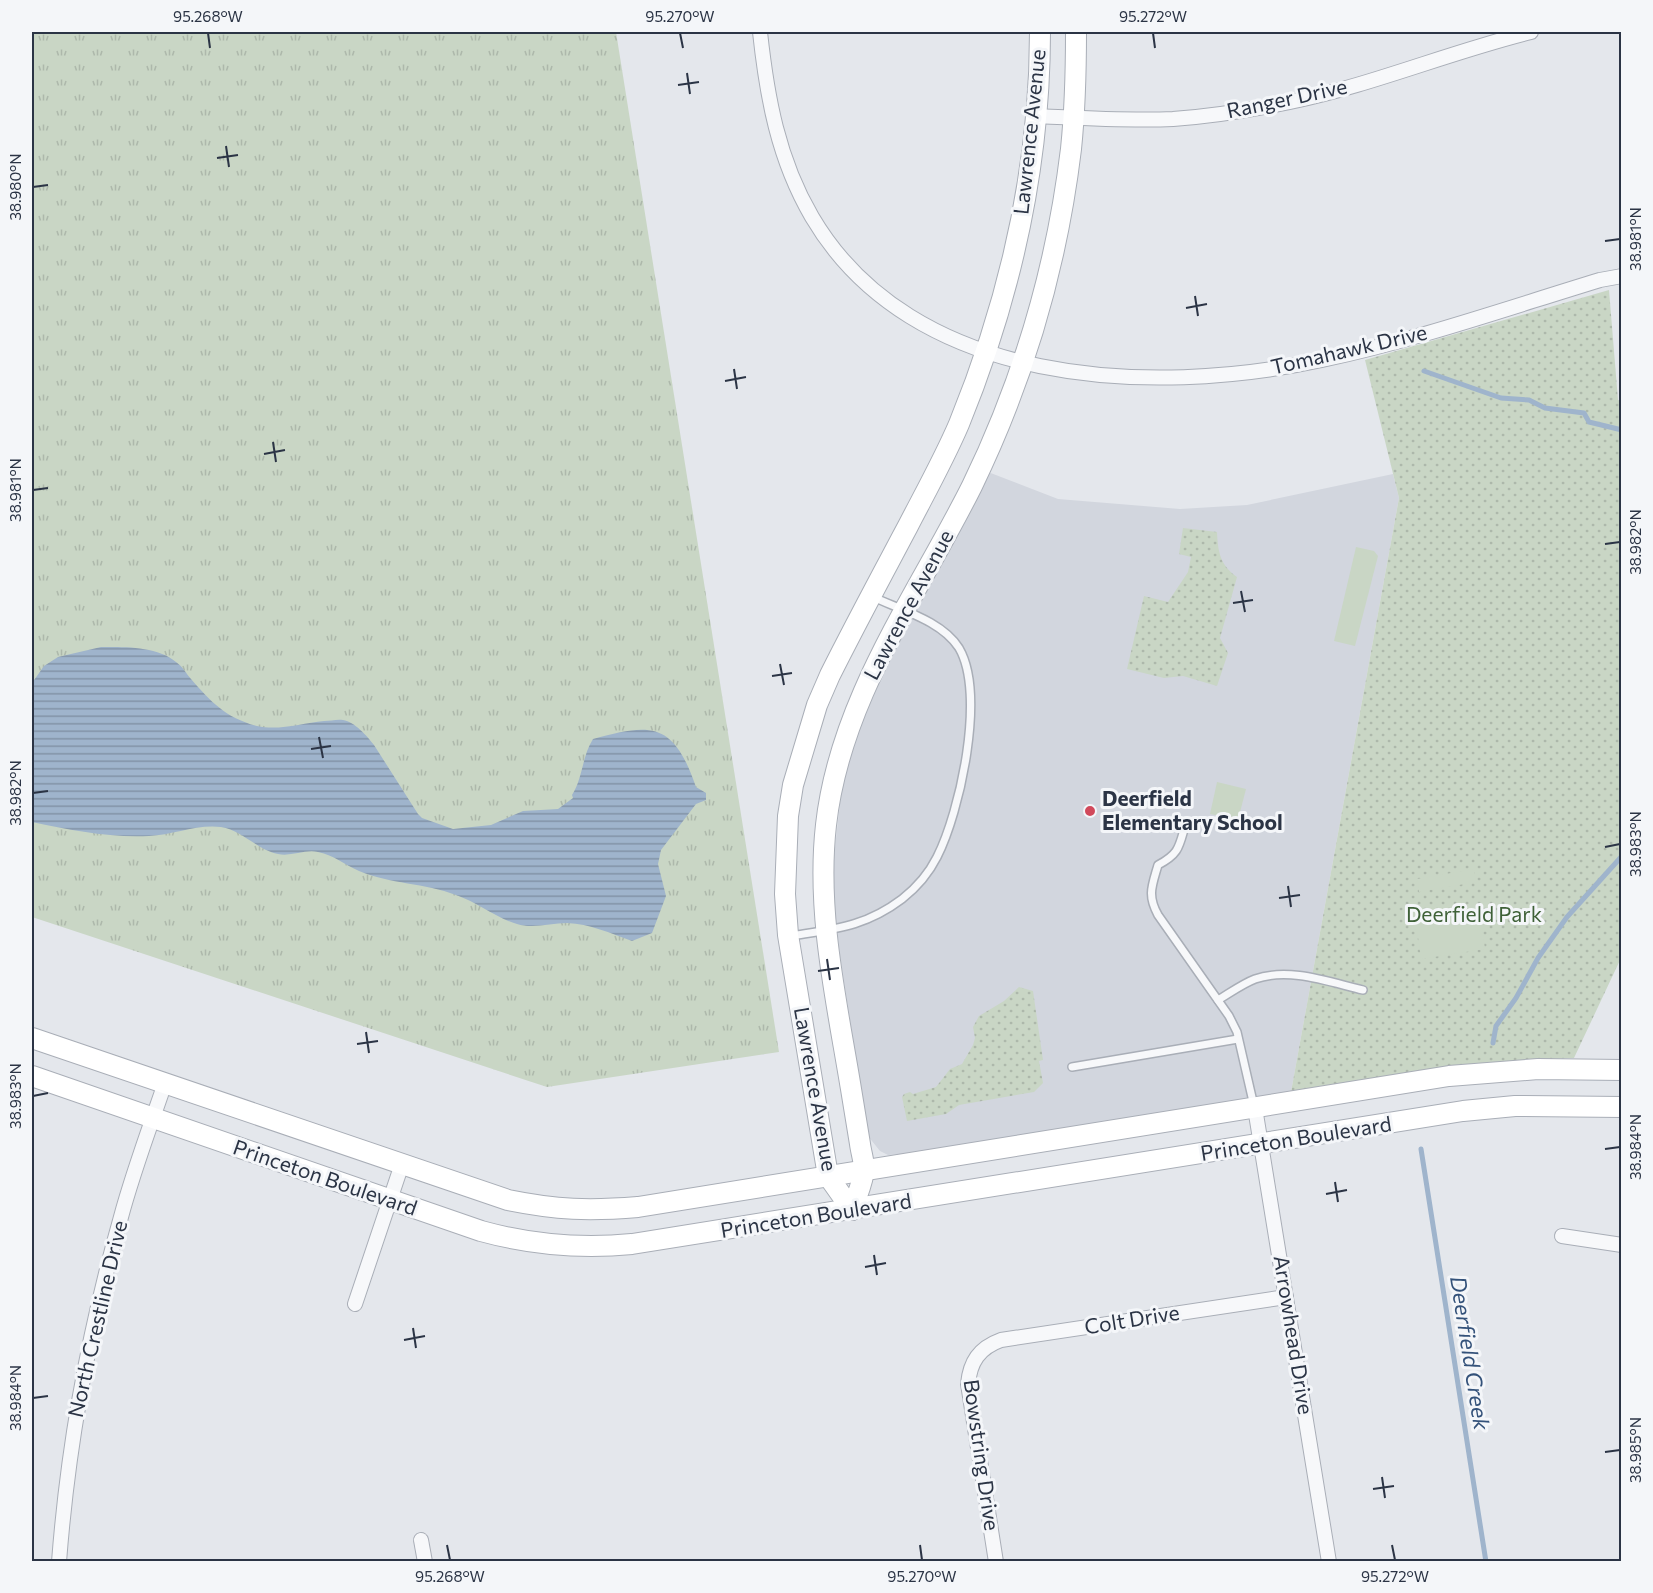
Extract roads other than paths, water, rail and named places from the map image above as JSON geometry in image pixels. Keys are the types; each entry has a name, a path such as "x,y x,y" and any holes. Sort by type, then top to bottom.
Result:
{"street":[{"name":"Tomahawk Drive","path":"760,32 770,109 782,147 796,186 813,218 832,245 853,270 895,305 922,323 951,338 1022,363 1108,376 1160,377 1256,371 1321,360 1366,349 1600,280 1622,276"},
{"name":"Lawrence Avenue","path":"852,1210 828,1176 788,937 785,894 786,856 788,816 793,784 817,705 830,675 958,426 1005,292 1019,234 1029,177 1036,116 1040,32"},
{"name":"Lawrence Avenue","path":"852,1210 864,1170 827,930 823,865 826,825 841,751 871,674 971,487 1022,363 1034,324 1063,203 1071,146 1076,32"},
{"name":"Ranger Drive","path":"1036,116 1171,119 1272,106 1329,92 1531,32"},
{"name":"Princeton Boulevard","path":"32,1038 508,1200 560,1210 592,1211 638,1207 1449,1076 1538,1069 1622,1071"},
{"name":"Princeton Boulevard","path":"32,1076 390,1200 507,1238 572,1247 632,1244 1463,1111 1515,1106 1622,1107"},
{"name":"North Crestline Drive","path":"59,1562 74,1423 87,1354 121,1215 165,1083"},
{"name":"Arrowhead Drive","path":"1255,1108 1329,1562"},
{"path":"355,1304 402,1164"},
{"path":"1562,1236 1622,1245"},
{"name":"Colt Drive","path":"981,1351 989,1344 1000,1340 1286,1297"},
{"name":"Bowstring Drive","path":"981,1351 969,1370 968,1384 996,1562"},
{"path":"421,1540 425,1562"}],"lane":[{"path":"788,937 861,923 903,899 921,881 937,857 953,817 969,740 971,713 970,688 959,649 946,634 871,596"},
{"path":"1185,826 1179,850 1170,859 1158,865 1151,899 1158,915 1229,1016 1238,1039 1255,1108"},
{"path":"1218,1000 1254,979 1271,975 1293,974 1363,990"},
{"path":"1072,1067 1238,1039"}],"water":[{"path":"101,647 140,648 168,657 180,666 205,695 220,708 246,723 265,727 282,727 338,720 352,723 374,745 418,814 422,818 453,829 491,825 523,811 558,809 573,798 572,795 593,739 631,730 659,733 670,739 688,766 696,787 706,793 706,800 696,804 661,850 658,864 666,896 652,933 632,941 584,925 561,923 529,926 517,924 464,898 444,891 383,879 354,869 329,855 318,852 308,851 283,855 270,852 236,832 221,827 203,827 158,835 120,836 32,822 32,683 44,666 58,657"}],"waterway":[{"name":"Deerfield Creek","path":"1424,371 1501,398 1529,400 1545,408 1584,413 1589,422 1622,430"},
{"name":"Deerfield Creek","path":"1493,1043 1496,1026 1516,998 1538,958 1567,917 1622,856"},
{"name":"Deerfield Creek","path":"1421,1149 1486,1562"}],"place":[{"name":"Deerfield Elementary School","path":"1090,811"}],"park label":[{"name":"Deerfield Park","path":"1474,915"}]}
